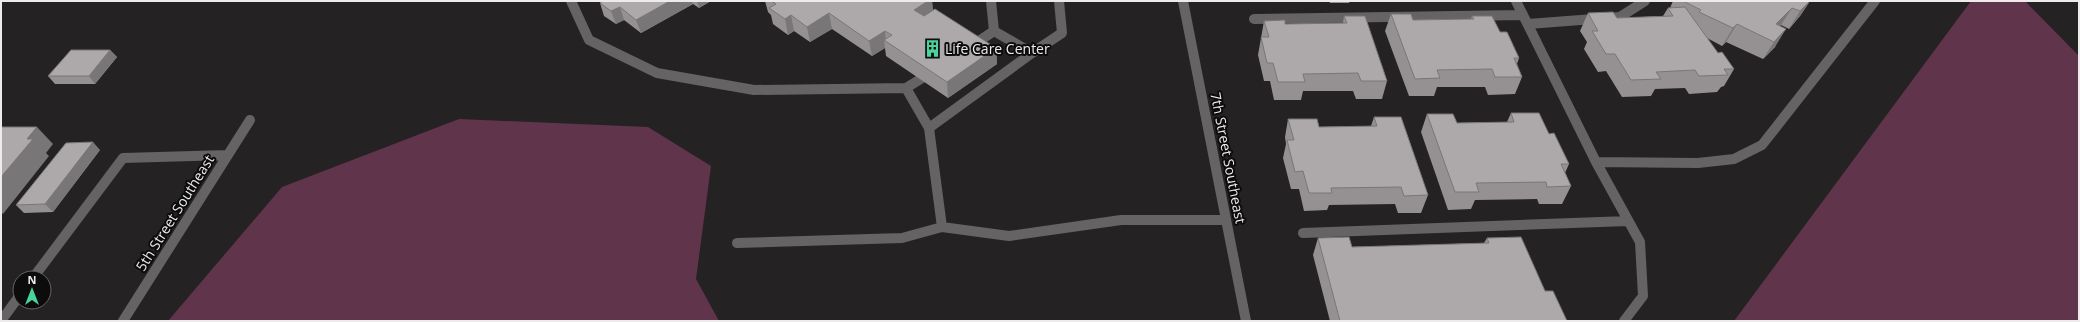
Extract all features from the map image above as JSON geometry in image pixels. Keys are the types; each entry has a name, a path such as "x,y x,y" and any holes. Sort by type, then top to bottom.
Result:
{"street":[{"path":"570,1 589,40 657,73 754,90 906,88 940,66"},
{"path":"991,1 994,31"},
{"path":"929,128 1062,33 1059,1"},
{"name":"7th Street Southeast","path":"1183,1 1246,321"},
{"path":"1516,1 1596,162 1640,242 1643,296 1624,321"},
{"path":"1254,19 1525,20 1620,17 1645,1"},
{"path":"1596,162 1698,163 1734,159 1762,145 1875,1"},
{"path":"964,51 994,31"},
{"path":"994,31 1032,54"},
{"path":"906,88 929,128 942,227"},
{"name":"5th Street Southeast","path":"123,321 250,120"},
{"path":"39,270 123,158 228,155"},
{"path":"737,243 902,238 942,227 1009,236 1121,220 1226,220"},
{"path":"1303,233 1628,222"},
{"path":"1,321 12,306"}],"shaded area":[{"path":"1971,1 2025,1 2079,56 2079,321 1734,321"},
{"path":"459,119 648,127 711,166 696,279 719,321 168,321 282,187"}],"building":[{"path":"603,1 670,1 636,20 620,7 611,11 600,3"},
{"name":"Life Care Center","path":"771,1 928,1 914,10 924,16 935,9 996,48 947,82 884,40 892,35 885,31 869,41 829,13 807,27 791,15 785,19 769,8 776,4"},
{"path":"1683,1 1810,1 1800,11 1792,8 1776,24 1786,29 1774,42 1737,24 1733,28 1699,12 1701,10"},
{"path":"1685,7 1718,53 1722,52 1734,69 1724,69 1728,75 1699,76 1695,70 1656,72 1661,79 1631,80 1615,54 1606,54 1592,31 1598,31 1588,13 1613,12 1617,18 1673,16 1668,8"},
{"path":"1391,14 1411,14 1413,20 1474,19 1472,16 1492,16 1500,32 1507,32 1519,58 1514,58 1522,77 1495,77 1492,69 1437,70 1440,78 1415,79"},
{"path":"1344,16 1365,16 1387,81 1361,81 1358,73 1303,74 1305,82 1278,82 1273,63 1267,63 1261,37 1269,37 1264,21 1285,20 1285,24 1347,23"},
{"path":"71,50 110,50 89,76 48,76"},
{"path":"1511,113 1539,113 1549,134 1554,133 1569,164 1561,164 1571,186 1547,187 1546,182 1476,183 1479,192 1455,192 1427,114 1453,114 1457,123 1514,122"},
{"path":"1374,117 1401,117 1428,195 1404,196 1401,187 1331,188 1332,193 1309,193 1303,171 1295,172 1287,140 1294,140 1288,119 1317,119 1319,127 1377,126"},
{"path":"1,127 37,127 27,139 33,139 1,177"},
{"path":"93,142 45,204 16,205 66,143"},
{"path":"1349,237 1352,247 1489,243 1487,238 1521,237 1545,291 1553,291 1567,321 1340,321 1318,238"}],"place":[{"name":"Life Care Center","path":"932,49"}]}
